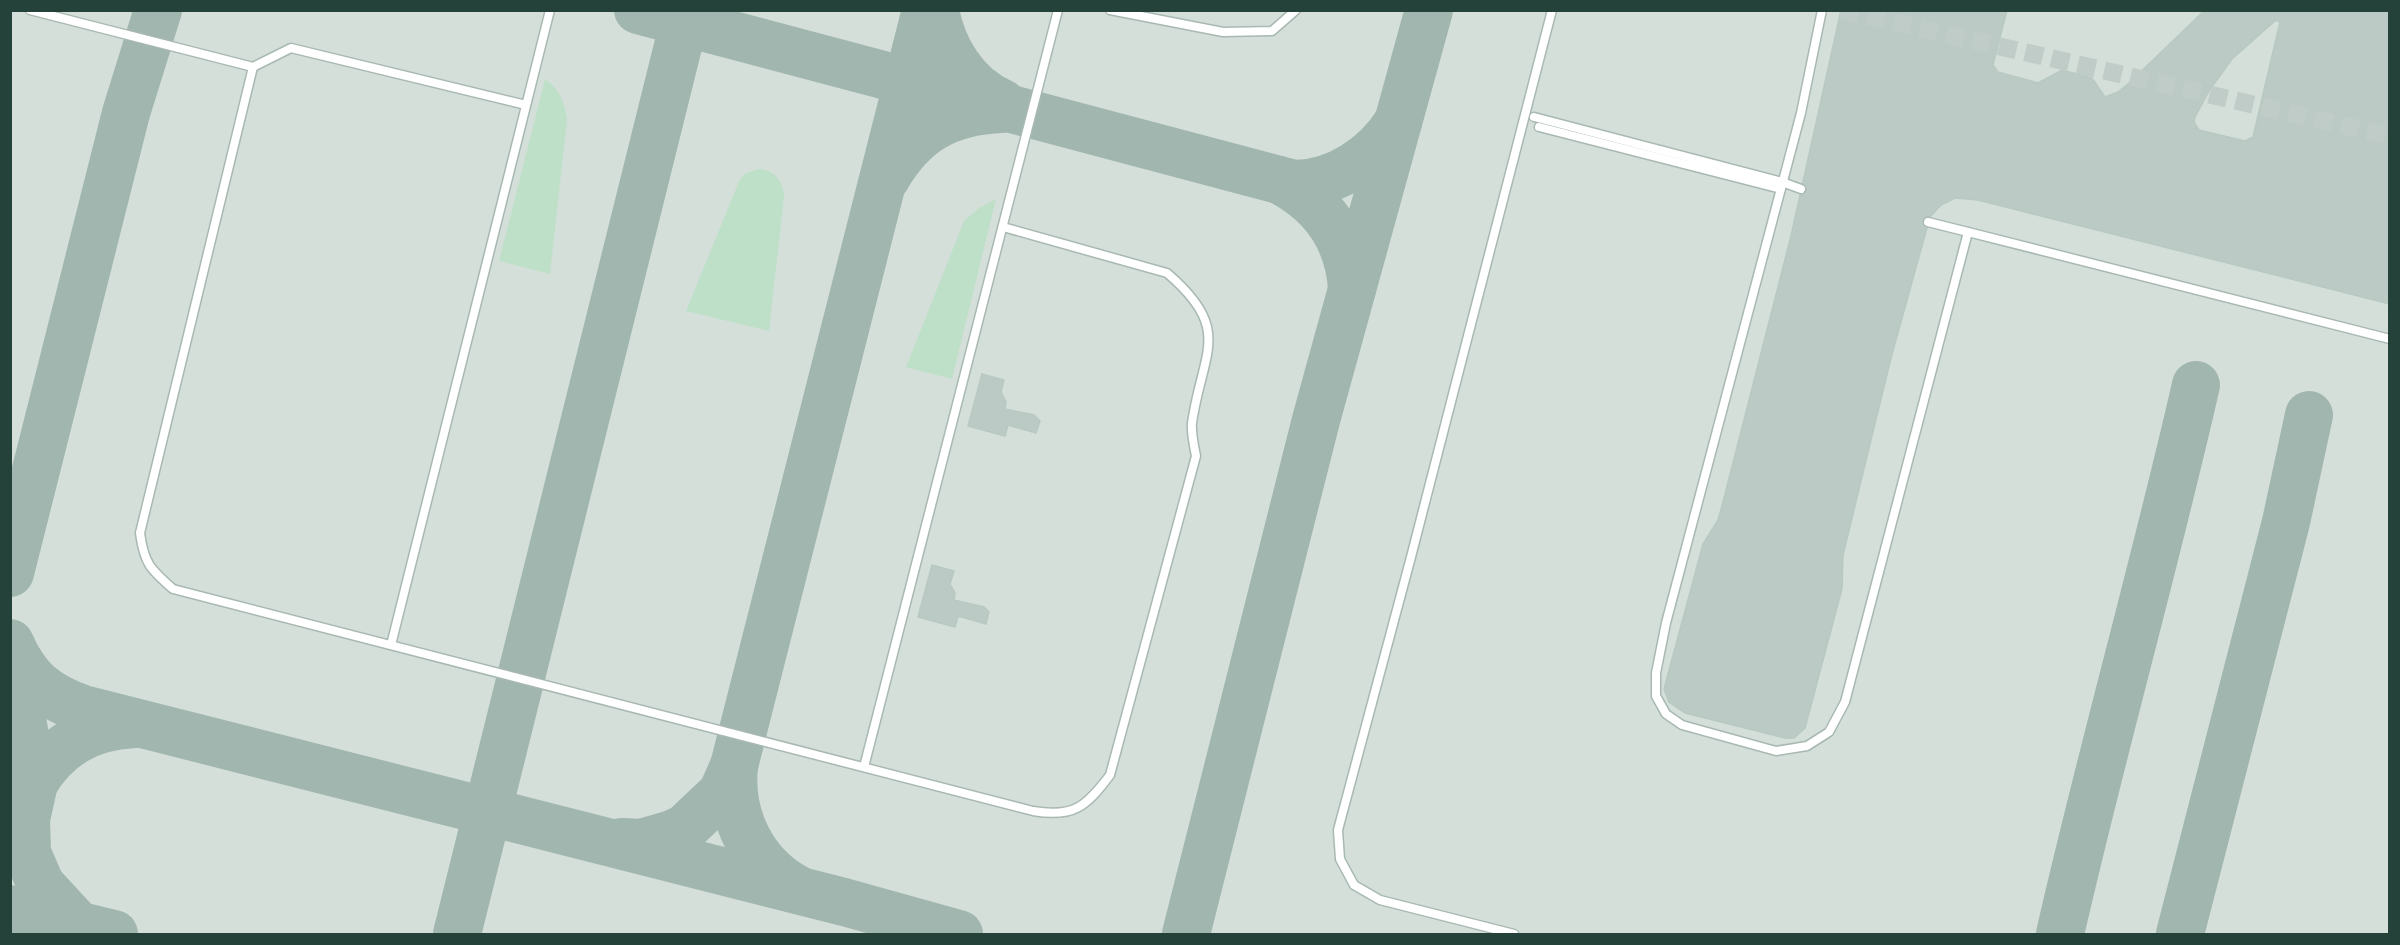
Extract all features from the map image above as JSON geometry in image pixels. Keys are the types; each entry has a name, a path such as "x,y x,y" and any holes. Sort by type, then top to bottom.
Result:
{"lane":[{"path":"30,10 253,67 291,48 526,105"},
{"path":"391,645 550,10"},
{"path":"864,767 1058,10"},
{"path":"1110,10 1223,32 1272,31 1296,10"},
{"path":"1514,934 1380,900 1354,885 1340,859 1338,830 1552,10"},
{"path":"1822,10 1801,113 1666,623 1656,673 1656,696 1666,714 1682,725 1776,751 1807,746 1829,732 1845,702 1968,232"},
{"path":"253,67 140,533 143,555 151,570 173,589 1055,815 1077,809 1110,775 1196,456 1191,426 1209,340 1203,312 1188,291 1167,273 1003,227"},
{"path":"1534,117 1781,186"},
{"path":"1539,128 1801,189"},
{"path":"1928,222 2390,339"}],"shaded area":[{"path":"11,11 2389,11 2389,934 11,934"}],"green space":[{"path":"545,79 560,96 567,120 550,274 499,261"},
{"path":"759,169 774,174 782,186 784,197 769,331 686,311 740,179 746,173"},
{"path":"996,199 952,379 906,367 964,221 979,208"}],"building":[{"path":"1841,10 2007,10 1993,65 1998,72 2038,83 2062,70 2092,78 2105,97 2118,92 2129,83 2205,10 2390,10 2390,304 1978,200 1955,198 1941,205 1930,217 1891,358 1843,555 1842,589 1805,728 1794,738 1785,738 1685,713 1669,702 1664,689 1703,544 1718,520 1791,236","holes":["2276,20 2280,22 2253,137 2245,141 2199,130 2194,122 2195,117 2209,91 2232,59"]},
{"path":"982,374 1004,380 1001,392 1006,402 1005,409 1034,415 1040,421 1036,433 1008,425 1005,436 968,426"},
{"path":"932,565 954,571 950,584 955,593 954,600 984,607 989,612 986,624 958,616 955,627 918,617"}],"taxiway":[{"path":"10,573 126,113 158,10"},
{"path":"638,10 1294,184 1325,179 1354,166 1378,146 1398,122"},
{"path":"457,934 687,10"},
{"path":"797,889 767,867 747,837 735,803 734,766 926,10"},
{"path":"935,10 943,39 957,65 977,87 1002,103"},
{"path":"1186,934 1316,420 1429,10"},
{"path":"886,178 908,148 934,127 965,114 1002,109"},
{"path":"1279,180 1309,200 1331,224 1346,254 1352,289"},
{"path":"2060,934 2196,385"},
{"path":"2180,934 2286,522 2309,415"},
{"path":"10,643 30,677 48,692 83,709 844,902 959,934"},
{"path":"10,656 34,783 26,819 27,853 41,885 78,925"},
{"path":"34,783 53,758 77,740 104,729 135,724"},
{"path":"622,842 641,843 685,828 722,793 734,766"},
{"path":"10,909 114,934"}],"tunnel":[{"path":"1841,10 2390,136"}]}
